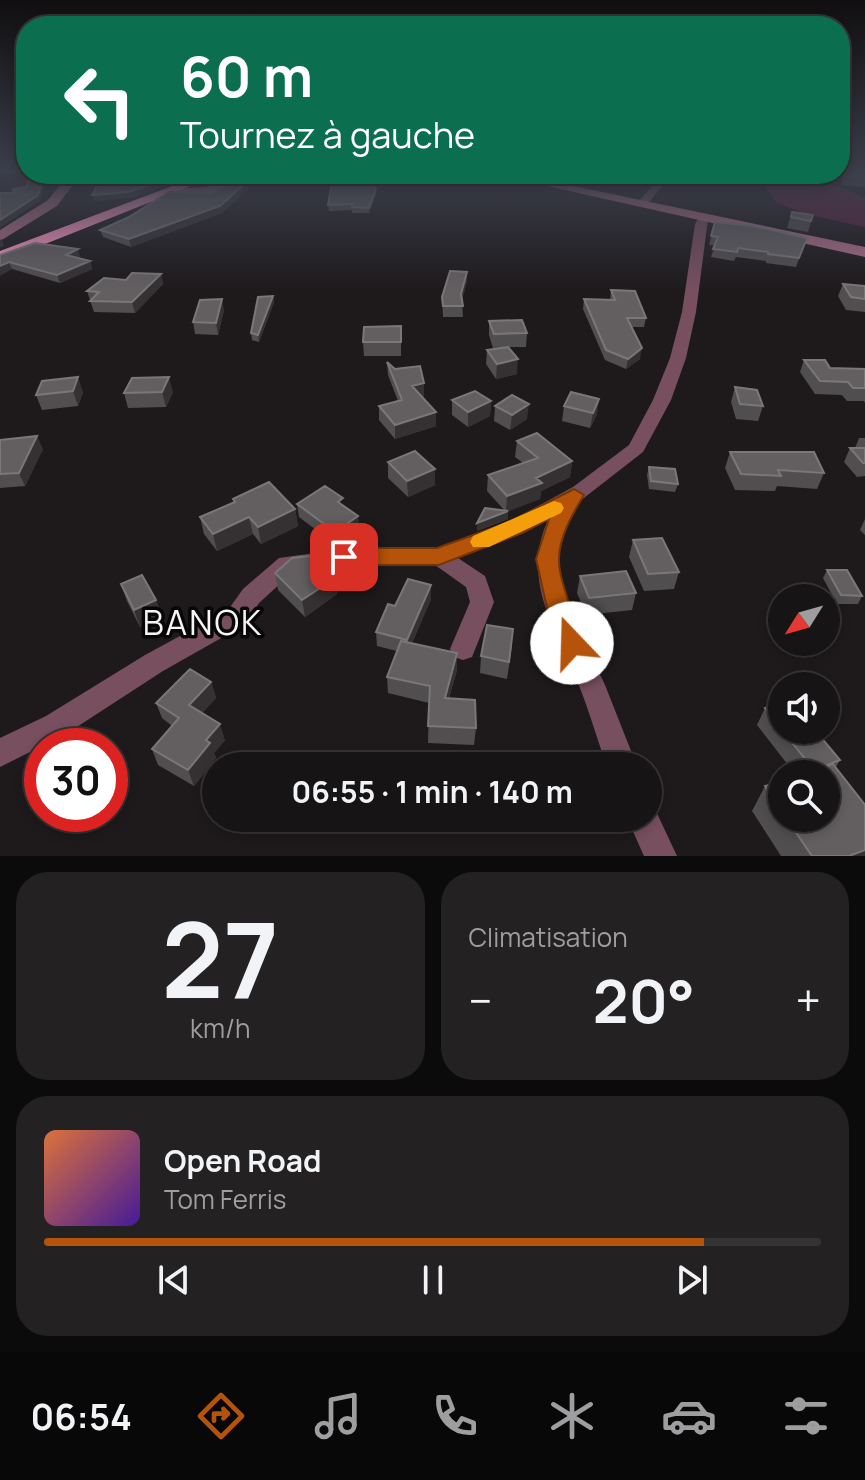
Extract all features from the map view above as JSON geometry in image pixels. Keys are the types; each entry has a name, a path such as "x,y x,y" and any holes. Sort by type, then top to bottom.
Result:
{"highway":[{"path":"0,257 124,210"}],"street":[{"path":"0,236 43,210"},
{"path":"666,210 865,252"},
{"path":"0,753 56,725 164,656 237,617 251,596 287,564 344,557 439,557 515,528 574,495 636,448 662,400 678,358 689,312 703,219"},
{"path":"574,495 561,515 547,559 562,621 617,752"},
{"path":"439,557 477,582 482,602 463,649"},
{"path":"650,832 661,856"}],"shaded area":[{"path":"795,210 865,210 865,227"}],"building":[{"path":"0,210 15,210 0,220"},
{"path":"140,210 209,210 129,239 100,230"},
{"path":"792,212 813,215 811,221 791,217"},
{"path":"715,222 753,226 807,238 799,258 738,248 737,252 713,249 718,237 711,236"},
{"path":"35,243 78,249 66,255 90,261 57,275 9,262 0,266 0,255"},
{"path":"450,271 467,272 461,294 463,306 443,306 442,297"},
{"path":"132,273 161,274 132,302 90,301 99,292 87,291 104,278 126,280"},
{"path":"843,284 865,286 865,299 851,297"},
{"path":"611,290 635,291 646,318 627,318 642,348 628,359 606,350 584,299 615,300"},
{"path":"273,296 258,335 251,333 258,297"},
{"path":"222,299 216,323 193,322 200,300"},
{"path":"522,320 527,333 494,334 489,321"},
{"path":"401,326 401,342 363,342 364,327"},
{"path":"508,347 518,359 497,364 487,350"},
{"path":"804,360 825,360 830,368 865,369 865,388 853,388 848,382 820,381"},
{"path":"387,362 395,369 420,366 424,383 412,386 436,412 395,425 379,406 402,400"},
{"path":"78,377 73,391 36,395 42,381"},
{"path":"169,377 162,392 124,393 132,378"},
{"path":"735,387 757,390 763,406 740,404"},
{"path":"475,391 491,401 468,412 452,400"},
{"path":"571,392 599,399 593,413 564,406"},
{"path":"512,395 529,404 512,415 495,406"},
{"path":"537,433 572,461 536,478 542,483 507,496 488,475 538,458 517,441"},
{"path":"37,436 19,473 0,474 0,440"},
{"path":"850,448 865,448 865,463 863,463"},
{"path":"415,451 435,469 407,481 388,462"},
{"path":"730,452 814,452 824,473 778,470 781,476 741,474"},
{"path":"649,467 675,469 678,484 651,481"},
{"path":"269,482 295,509 258,527 249,517 213,534 200,517 235,502 233,499"},
{"path":"325,486 343,498 338,502 358,516 335,532 297,504"},
{"path":"485,508 508,511 477,523"},
{"path":"662,538 679,572 648,574 633,540"},
{"path":"319,555 325,560 320,564 335,578 302,600 275,573 292,558"},
{"path":"827,570 847,570 862,596 841,595 840,584 835,584"},
{"path":"626,571 636,593 589,598 580,576"},
{"path":"142,575 156,600 134,610 121,584"},
{"path":"408,579 431,585 407,640 376,632 388,604 395,606"},
{"path":"487,625 513,629 509,662 481,656"},
{"path":"401,641 457,653 445,698 475,700 476,728 428,726 430,686 387,677"},
{"path":"190,669 211,682 189,705 220,724 206,740 210,743 188,770 152,749 179,718 156,703"},
{"path":"793,744 827,744 840,760 806,760"},
{"path":"840,773 865,805 865,850 849,856 812,856 796,832 840,832"}],"slow traffic":[{"path":"481,542 554,508"}],"district":[{"name":"BANOK","path":"203,623"}],"route":[{"path":"344,557 402,554 439,557 515,528 574,495 561,515 547,559 562,621 572,643"}]}
